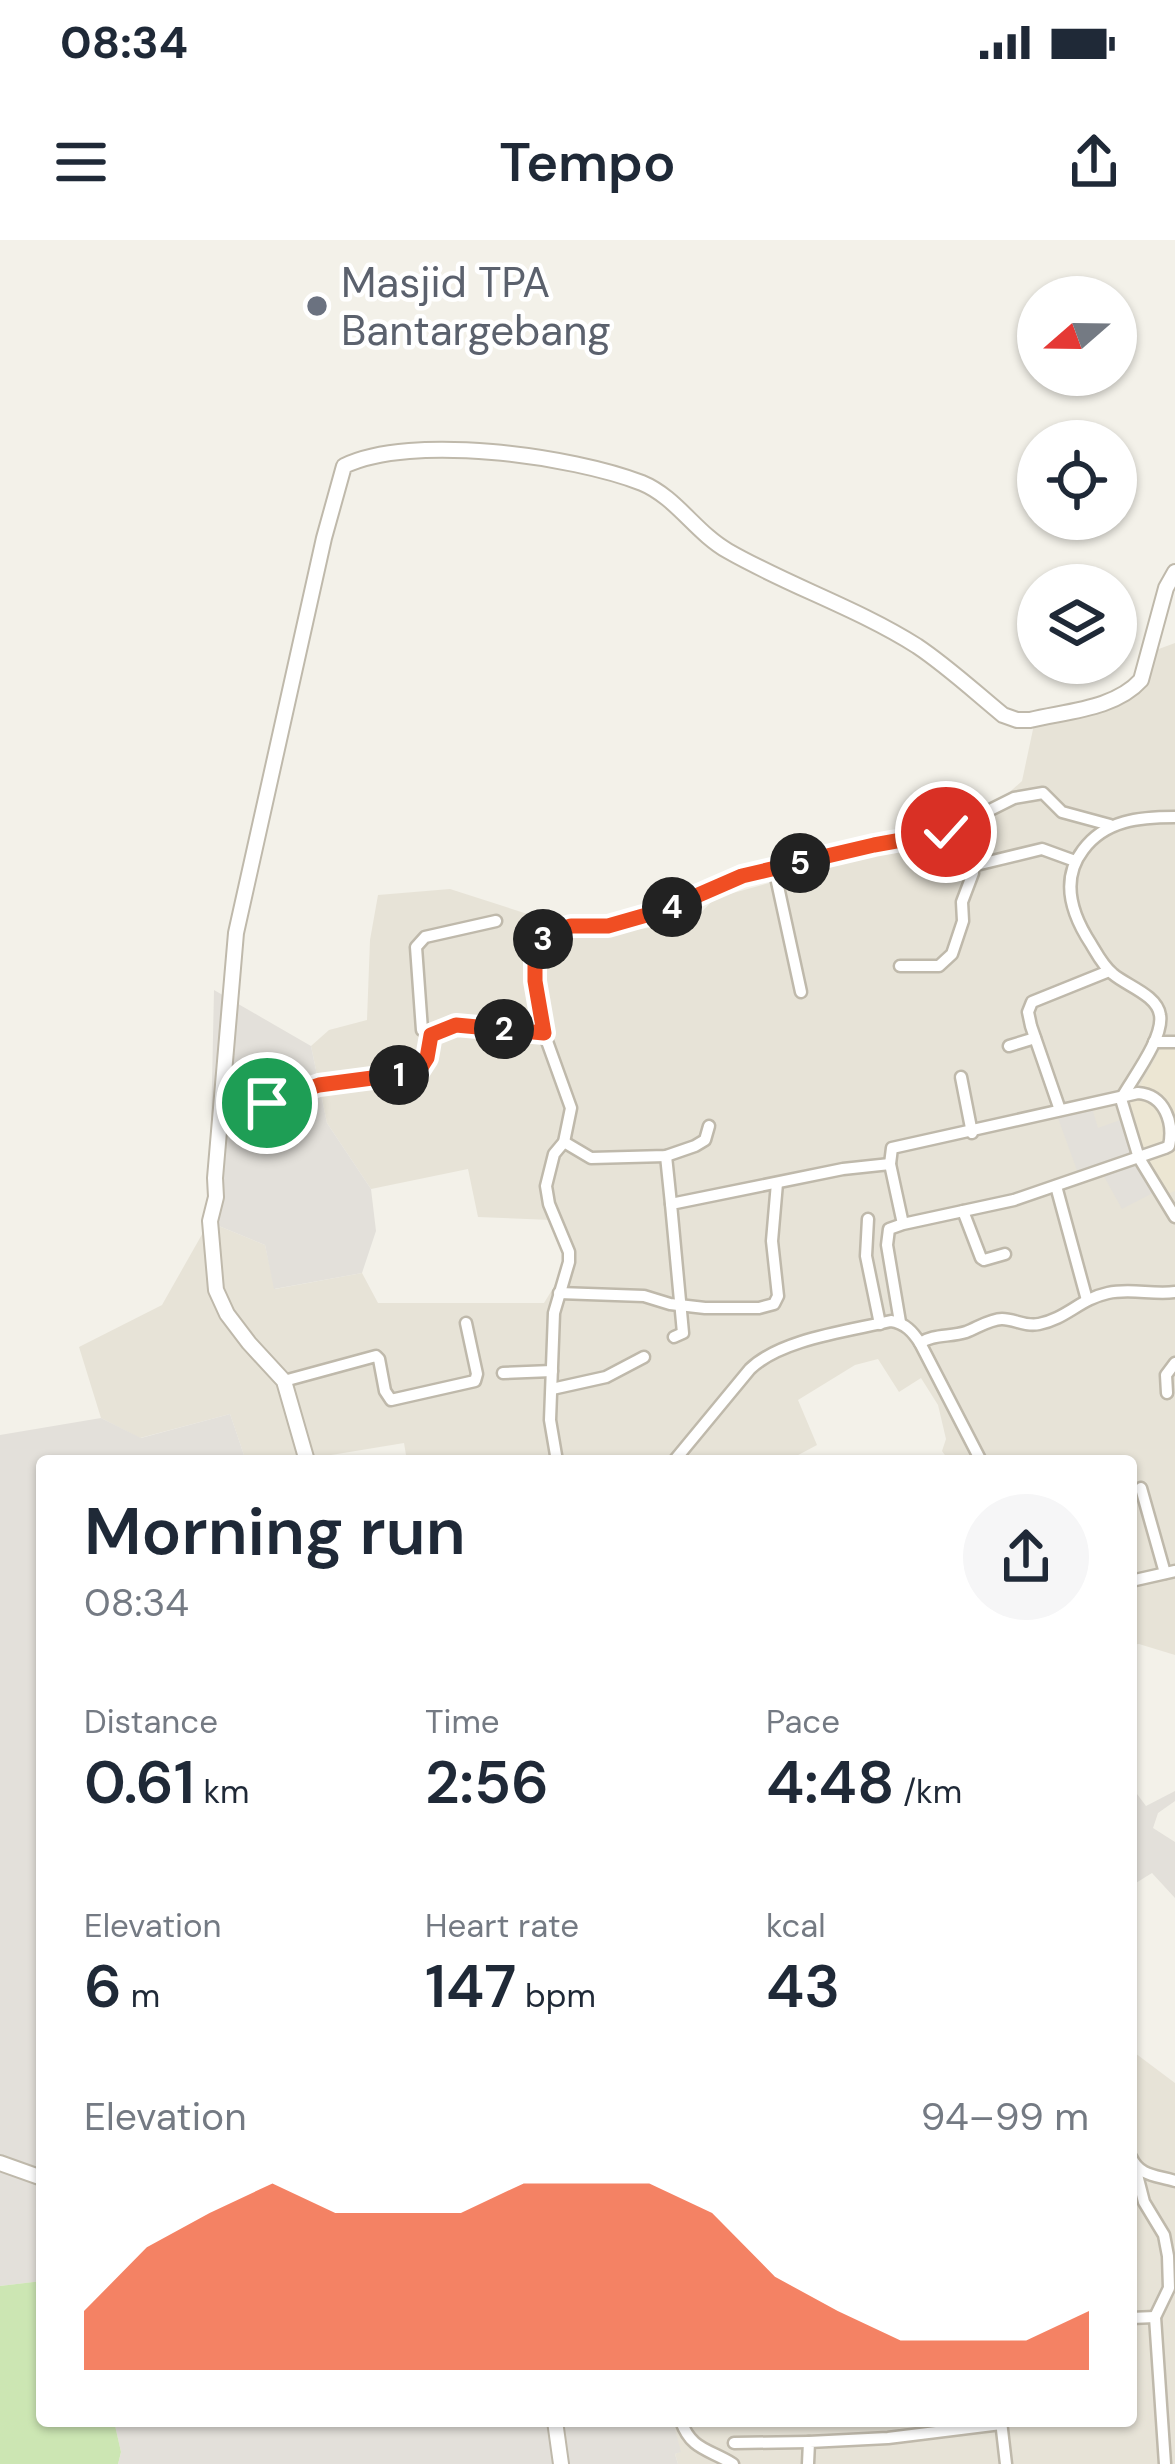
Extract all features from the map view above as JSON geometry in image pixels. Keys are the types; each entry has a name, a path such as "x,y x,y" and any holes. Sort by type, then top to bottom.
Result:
{"street":[{"path":"306,1455 284,1381 227,1314 216,1289 210,1221 216,1197 236,933 344,466 381,454 446,448 565,462 644,484 724,549 918,647 1004,715 1017,720 1115,700 1131,691 1141,680 1175,572"},
{"path":"556,1455 550,1420 554,1313 569,1252 546,1186 572,1108 544,1033 535,981 535,953 544,938 571,926 608,926 664,910 722,884 774,868 946,832 1014,798 1042,793 1062,812 1111,826"},
{"path":"1175,817 1148,817 1111,826 1091,839 1075,861 1070,899 1079,926 1109,971 1154,1001 1160,1018 1154,1042 1121,1099 1139,1158 1171,1203 1175,1217"},
{"path":"946,832 973,866"},
{"path":"973,866 1042,849 1075,861"},
{"path":"901,966 939,966 952,954 973,866"},
{"path":"774,868 801,992"},
{"path":"431,1035 422,1030 418,942 496,921"},
{"path":"1060,1110 1028,1012 1032,1001 1109,971"},
{"path":"431,1035 456,1025 544,1033"},
{"path":"220,1129 237,1115 326,1084 418,1072 427,1058 431,1035"},
{"path":"1010,1046 1035,1038"},
{"path":"1154,1042 1175,1042"},
{"path":"961,1077 972,1132"},
{"path":"903,1223 890,1164 890,1152 899,1146 1144,1094 1170,1106 1172,1143 1139,1158 1014,1199 889,1229 887,1245 900,1322 920,1343 977,1455"},
{"path":"564,1142 591,1158 666,1156 705,1140 709,1126"},
{"path":"666,1156 682,1306 682,1333 674,1336"},
{"path":"671,1204 890,1164"},
{"path":"560,1293 644,1296 682,1306 759,1308 777,1301 772,1241 777,1183"},
{"path":"1056,1186 1087,1300"},
{"path":"963,1210 981,1258 1005,1254"},
{"path":"868,1219 866,1253 880,1324"},
{"path":"866,1253 887,1245"},
{"path":"920,1343 1005,1318 1019,1324 1043,1323 1109,1292 1170,1293 1175,1306"},
{"path":"679,1455 758,1361 789,1347 900,1322"},
{"path":"284,1381 376,1356 391,1400 475,1382 466,1323"},
{"path":"553,1389 606,1377 644,1357"},
{"path":"1167,1393 1166,1375 1175,1363"},
{"path":"503,1373 552,1371"},
{"path":"1137,1580 1170,1572 1141,1488"},
{"path":"0,2163 36,2176"},
{"path":"1137,2165 1149,2175 1175,2181"},
{"path":"1137,2177 1144,2203 1164,2235 1168,2256 1169,2288 1155,2317 1166,2464"},
{"path":"1137,2318 1155,2317"},
{"path":"557,2427 561,2464"},
{"path":"682,2427 696,2446 733,2464"},
{"path":"734,2443 887,2438 965,2427"},
{"path":"1002,2427 1006,2464"},
{"path":"808,2464 809,2442"},
{"path":"1166,2464 1175,2457"}],"shaded area":[{"path":"1175,643 1175,1655 1137,1644 1137,1455 945,1455 938,1405 921,1378 899,1392 878,1359 855,1365 798,1400 817,1445 798,1455 406,1455 404,1443 331,1455 244,1455 230,1414 140,1438 101,1418 79,1347 162,1305 209,1222 265,1245 275,1289 362,1273 378,1303 544,1303 568,1264 552,1220 478,1217 468,1169 371,1189 327,1123 311,1046 329,1030 367,1020 370,940 378,895 450,889 596,936 693,921 715,898 971,827 1022,781 1035,720 1124,698 1156,650"},
{"path":"214,990 311,1046 327,1123 371,1189 376,1231 362,1273 274,1289 265,1245 209,1222"},
{"path":"1161,1048 1175,1048 1175,1191 1167,1194 1143,1148 1130,1103"},
{"path":"1092,1108 1098,1128 1120,1120 1153,1193 1122,1209 1101,1171 1079,1176 1058,1118"},
{"path":"230,1414 244,1455 36,1455 36,2282 0,2286 0,1435 101,1418 141,1438"},
{"path":"1175,1791 1175,1801 1158,1813 1153,1828 1175,1842 1175,1898 1152,1873 1137,1882 1137,1794 1146,1806"},
{"path":"1137,2054 1175,2083 1175,2464 678,2464 675,2454 680,2452 674,2427 1137,2427"},
{"path":"115,2427 675,2427 681,2452 675,2454 678,2464 118,2464 121,2452"}],"green space":[{"path":"36,2282 36,2427 115,2427 121,2452 118,2464 0,2464 0,2286"}],"place":[{"name":"Masjid TPA Bantargebang","path":"317,306"}],"route":[{"path":"267,1103 319,1085 418,1072 427,1058 431,1035 456,1025 544,1033 535,953 555,931 608,926 685,903 742,876 946,832"}]}
